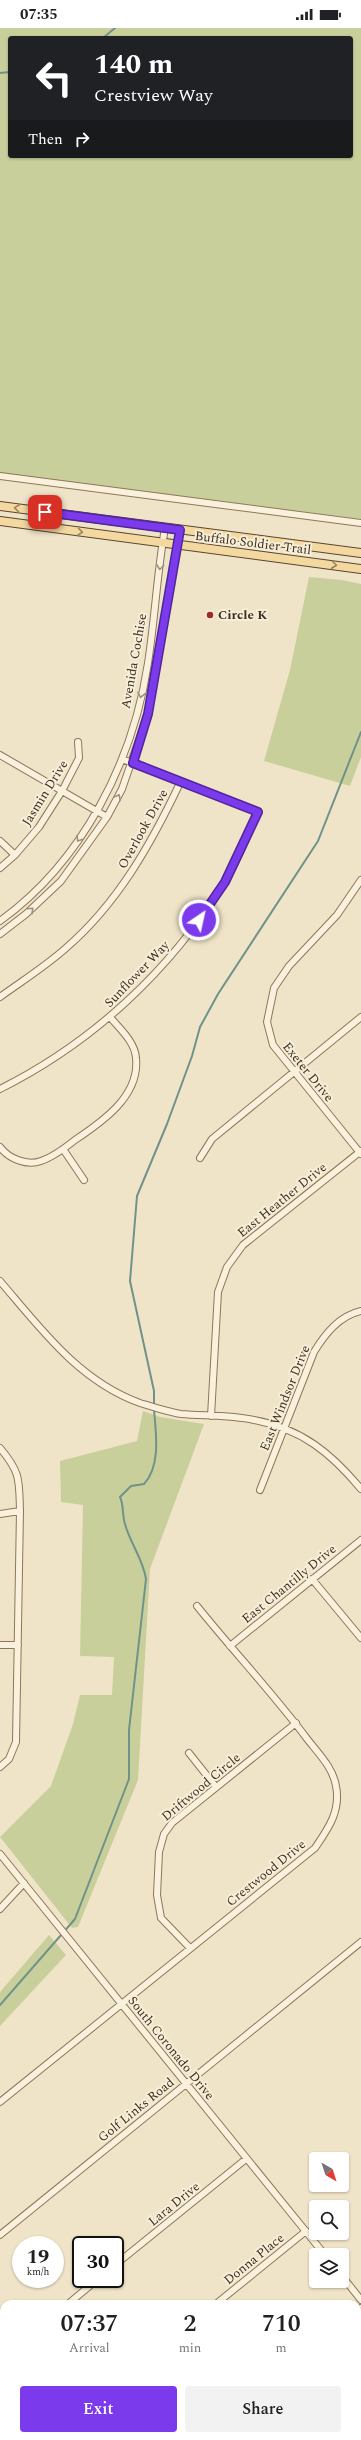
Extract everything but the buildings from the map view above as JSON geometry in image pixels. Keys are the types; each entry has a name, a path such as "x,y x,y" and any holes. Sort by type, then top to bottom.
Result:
{"main road":[{"name":"Buffalo Soldier Trail","path":"0,506 361,553"},
{"name":"Buffalo Soldier Trail","path":"0,521 162,544 361,569"}],"street":[{"path":"0,476 361,523"},
{"name":"Avenida Cochise","path":"0,921 20,907 53,873 77,843 97,811 122,759 137,713 148,664 165,528"},
{"name":"Avenida Cochise","path":"0,934 26,914 61,881 107,817 133,763 148,714 180,530"},
{"name":"Jasmin Drive","path":"0,868 15,855 39,827 62,791 79,758 78,742"},
{"path":"0,755 107,817"},
{"path":"122,759 180,783"},
{"name":"Sunflower Way","path":"0,1089 35,1072 110,1017 151,979 191,932 225,882 258,812 180,783"},
{"name":"Overlook Drive","path":"0,997 66,948 116,894 140,860 180,783"},
{"path":"0,841 15,855"},
{"name":"Exeter Drive","path":"361,880 337,915 289,966 274,988 267,1022 273,1046 293,1072 361,1152"},
{"path":"0,1148 18,1161 41,1161 63,1149 105,1119 126,1094 134,1076 136,1058 133,1045 110,1017"},
{"path":"200,1158 212,1139 361,1017"},
{"path":"63,1149 84,1180"},
{"name":"East Heather Drive","path":"211,1416 218,1292 227,1267 243,1245 361,1152"},
{"path":"0,1281 57,1348 91,1377 140,1402 179,1414 254,1420 284,1428 316,1444 344,1468 361,1489"},
{"name":"East Windsor Drive","path":"260,1490 314,1352 322,1340 341,1320 361,1311"},
{"path":"0,1448 15,1466 19,1481 20,1511 16,1742 9,1759 0,1767"},
{"path":"0,1514 20,1511"},
{"name":"East Chantilly Drive","path":"230,1646 361,1540"},
{"path":"312,1579 361,1638"},
{"name":"Crestwood Drive","path":"0,2102 315,1848 332,1824 336,1805 336,1787 329,1767 296,1723 197,1606"},
{"path":"0,1646 18,1645"},
{"name":"Driftwood Circle","path":"190,1948 160,1918 157,1895 159,1852 164,1834 172,1823 296,1723"},
{"path":"189,1753 216,1787"},
{"name":"South Coronado Drive","path":"0,1854 319,2248"},
{"path":"0,1909 24,1883"},
{"name":"Golf Links Road","path":"0,2235 361,1942"},
{"name":"Lara Drive","path":"124,2259 246,2159"},
{"name":"Donna Place","path":"221,2300 306,2232"},
{"path":"349,2285 361,2300"},
{"path":"73,2300 87,2288"}],"green space":[{"path":"0,28 361,28 361,519 0,473"},
{"path":"309,577 342,580 361,584 361,757 350,786 264,761 290,670"},
{"path":"143,1411 160,1417 204,1424 150,1569 138,1780 78,1927 72,1928 0,1837 51,1786 73,1724 80,1695 112,1695 114,1657 80,1656 83,1505 61,1502 60,1461 137,1441"},
{"path":"49,1935 66,1955 0,2026 0,1992"}],"waterway":[{"path":"105,36 115,28"},
{"path":"0,73 8,72"},
{"path":"154,1405 154,1391 130,1281 137,1196 167,1124 192,1056 200,1027 218,994 318,841 361,732"},
{"path":"0,2005 75,1919 129,1779 129,1730 146,1579 142,1565 127,1531 120,1497 131,1486 144,1484 153,1468 156,1449 154,1410"}],"place":[{"name":"Circle K","path":"210,615"}],"route":[{"path":"45,512 180,530 148,714 133,763 180,783 258,812 225,882 199,920"}]}
